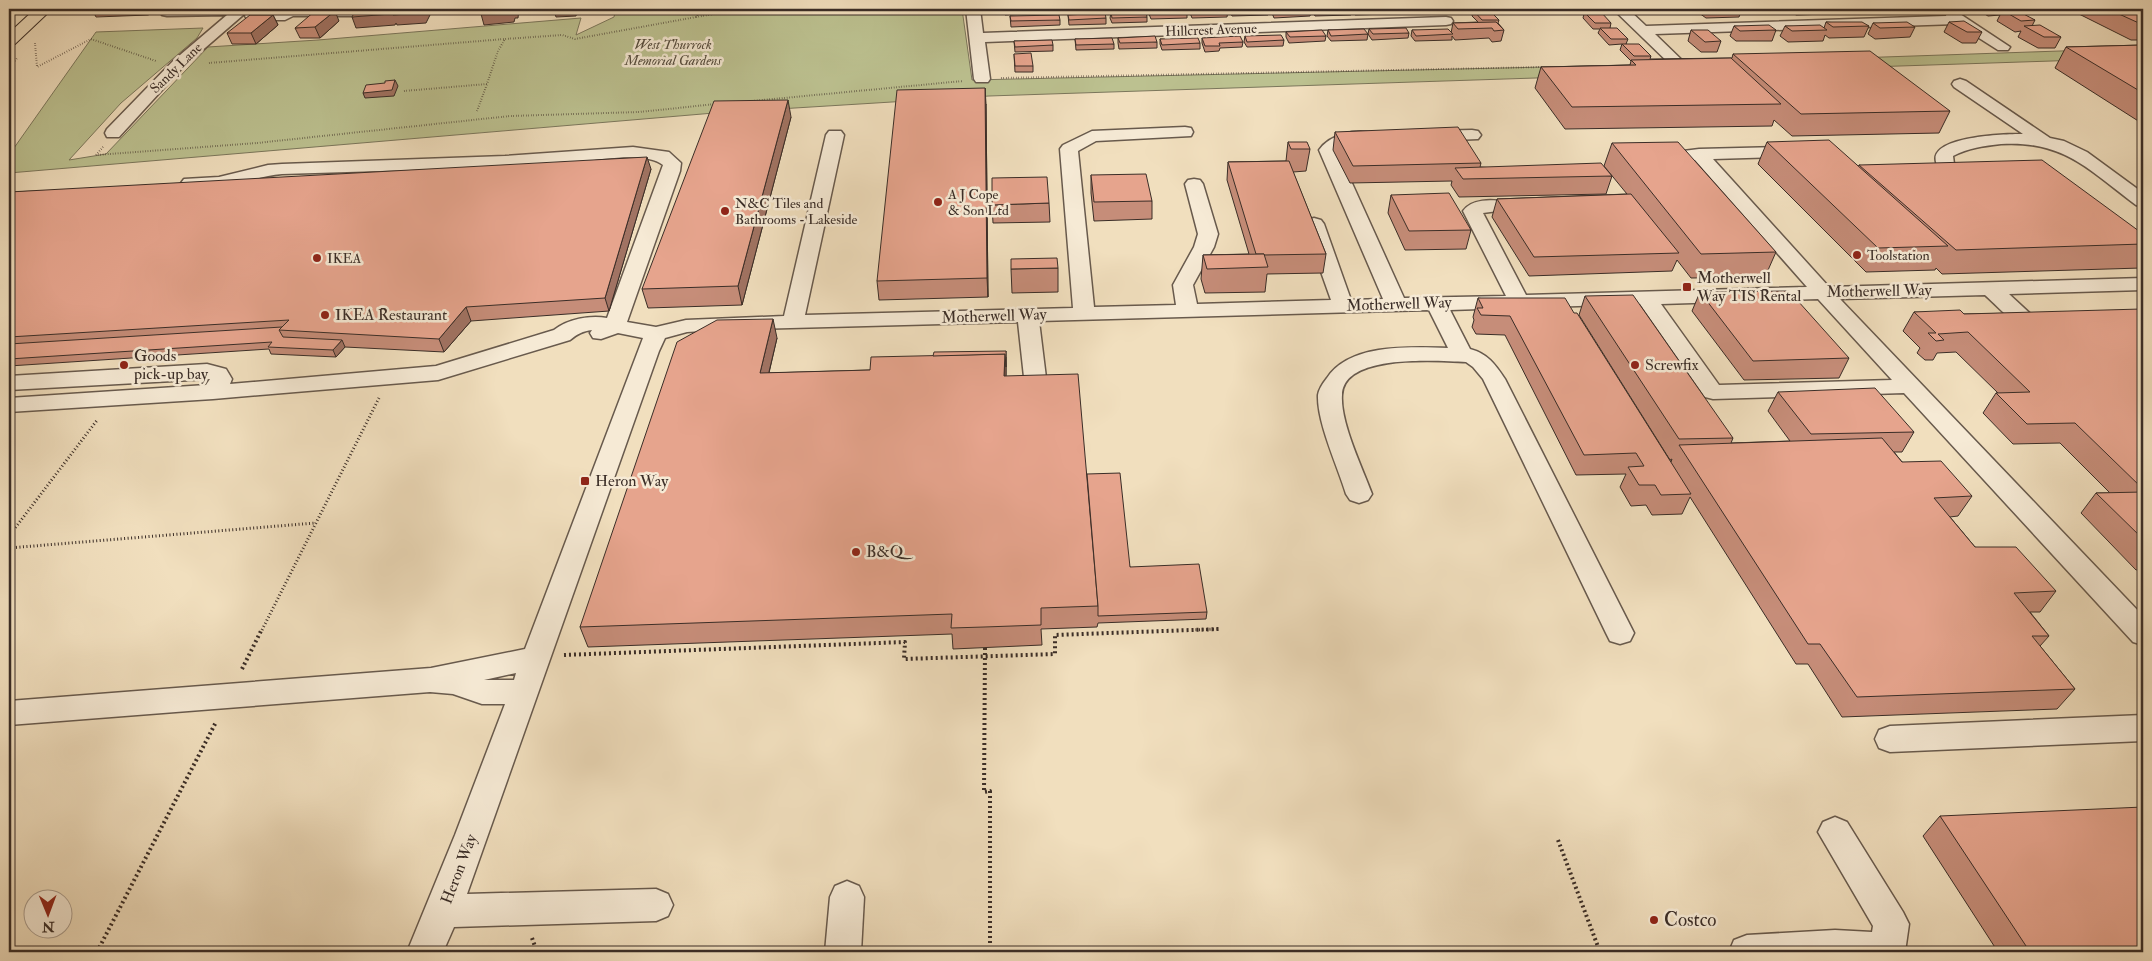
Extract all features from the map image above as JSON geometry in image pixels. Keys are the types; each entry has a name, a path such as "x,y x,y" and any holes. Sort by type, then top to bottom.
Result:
{"main road":[{"path":"10,40 44,9"}],"street":[{"path":"973,9 982,79"},
{"path":"1620,9 1678,64"},
{"path":"1942,9 2003,47"},
{"path":"167,12 246,12 286,16 289,12 338,10 365,12"},
{"name":"Sandy Lane","path":"114,133 178,64 246,12"},
{"path":"1642,30 1959,20"},
{"name":"Hillcrest Avenue","path":"976,38 1446,21"},
{"path":"1960,84 2047,143"},
{"path":"1084,313 1069,149 1092,136 1185,132"},
{"path":"1412,136 1472,135"},
{"path":"793,321 835,136"},
{"path":"1382,136 1341,140 1330,145 1328,150 1396,304"},
{"path":"1945,164 1944,154 1955,147 1974,142 2024,140 2047,143 2070,150 2143,201"},
{"path":"172,184 219,182 268,170 282,169 505,161 634,152 663,156 672,163 671,171 615,326"},
{"path":"1670,155 1781,152"},
{"path":"1698,154 1824,293 2143,634"},
{"path":"1188,310 1184,285 1204,247 1208,234 1194,184"},
{"path":"1305,203 1343,306"},
{"path":"1498,206 1484,206 1472,210 1519,301"},
{"name":"Motherwell Way","path":"656,334 700,324 2143,284"},
{"path":"1991,288 2035,319 1996,320"},
{"path":"1646,298 1713,392 1912,386"},
{"path":"1436,303 1462,355"},
{"path":"1028,315 1036,386"},
{"path":"9,405 214,392 438,373 562,335 572,338 593,335 615,326 656,334"},
{"name":"Heron Way","path":"425,952 443,911 503,752 523,692 546,657 648,351 656,334"},
{"path":"1360,494 1333,415 1330,393 1335,382 1343,372 1372,358 1469,355 1482,362 1494,379 1620,633"},
{"path":"9,382 207,371 218,374 221,379 214,392"},
{"path":"430,680 459,672 546,657"},
{"path":"9,713 430,680 454,682 482,692 523,692"},
{"path":"1890,738 2143,728"},
{"path":"1835,832 1891,924 1887,952"},
{"path":"843,952 847,897"},
{"path":"443,911 656,905"},
{"path":"1747,952 1847,947 1870,948 1882,952"}],"path":[{"path":"696,17 702,9"},
{"path":"10,40 35,37 37,67 91,38 167,65 562,34 575,39 743,9"},
{"path":"477,111 498,51 505,39"},
{"path":"747,101 982,79 1549,67"},
{"path":"404,91 487,84"},
{"path":"114,133 96,156 257,143 510,116 639,112 717,104"},
{"path":"97,952 230,695 255,641 390,377"},
{"path":"9,536 114,399"},
{"path":"9,548 316,523"},
{"path":"546,657 905,642 904,659 1055,654 1054,635 1219,629"},
{"path":"985,648 984,792 990,791 990,952"},
{"path":"1558,840 1600,952"},
{"path":"530,930 537,952"}],"green space":[{"name":"West Thurrock Memorial Gardens","path":"616,9 962,9 972,80 1678,64 2119,49 2143,58 989,96 714,113 9,173 9,155 96,32 203,28 197,38 121,103 69,160 106,154 208,47 318,40 581,18 576,35 614,17"}],"building":[{"path":"356,9 394,9 391,14 352,17"},
{"path":"396,9 424,9 422,13 393,15"},
{"path":"511,9 510,12 481,14 482,10"},
{"path":"1149,9 1186,9 1187,13 1151,14"},
{"path":"1191,9 1227,9 1228,11 1192,13"},
{"path":"1231,9 1268,9 1268,10 1233,11"},
{"path":"1273,9 1309,9 1311,11 1275,12"},
{"path":"1315,9 1351,9 1351,10 1316,11"},
{"path":"1356,9 1388,9 1356,10"},
{"path":"2108,9 2139,9 2143,11 2143,24 2141,24"},
{"path":"1473,10 1489,10 1499,20 1482,20"},
{"path":"2002,10 2016,10 2035,20 2021,21"},
{"path":"315,11 335,11 315,27 295,28"},
{"path":"1146,12 1147,17 1112,18 1111,13"},
{"path":"1601,12 1611,23 1595,23 1585,13"},
{"path":"1105,13 1106,18 1069,20 1068,15"},
{"path":"250,15 273,15 251,33 227,33"},
{"path":"1059,15 1060,20 1011,21 1010,16"},
{"path":"1964,21 1982,32 1967,32 1949,22"},
{"path":"1496,22 1504,30 1494,31 1492,28 1458,29 1453,23"},
{"path":"1826,22 1862,22 1869,26 1833,27"},
{"path":"1907,22 1915,27 1880,28 1873,23"},
{"path":"1769,25 1776,30 1740,31 1734,26"},
{"path":"1820,25 1827,30 1792,31 1785,26"},
{"path":"2040,25 2061,37 2044,37 2024,26"},
{"path":"1406,28 1409,33 1373,34 1369,29"},
{"path":"1600,28 1617,28 1628,39 1611,39"},
{"path":"1364,29 1368,34 1331,36 1328,30"},
{"path":"1448,29 1453,34 1416,36 1412,30"},
{"path":"1322,30 1326,36 1290,37 1286,32"},
{"path":"1691,30 1708,30 1721,41 1705,42"},
{"path":"1281,35 1284,40 1247,42 1245,36"},
{"path":"1155,36 1157,42 1120,43 1118,38"},
{"path":"1240,36 1243,42 1219,43 1220,46 1205,46 1202,38"},
{"path":"1112,38 1114,44 1076,45 1075,39"},
{"path":"1198,38 1200,43 1162,45 1160,39"},
{"path":"1052,40 1053,45 1015,47 1014,41"},
{"path":"1622,44 1639,44 1651,56 1634,56"},
{"path":"2143,45 2143,93 2066,47"},
{"path":"1870,51 1950,111 1801,114 1733,54"},
{"path":"1031,53 1033,66 1015,66 1014,54"},
{"path":"1731,58 1781,104 1572,107 1541,67 1636,65 1631,60"},
{"path":"395,80 392,90 363,93 366,85"},
{"name":"A J Cope & Son Ltd","path":"985,88 987,278 877,281 897,90"},
{"name":"N&C Tiles and Bathrooms - Lakeside","path":"788,100 738,286 642,289 714,101"},
{"path":"1458,127 1481,163 1353,166 1335,132"},
{"path":"1829,140 1948,246 1878,248 1767,142"},
{"path":"1288,142 1307,142 1310,149 1291,149"},
{"path":"1678,142 1776,252 1701,254 1612,143"},
{"name":"IKEA","path":"647,157 605,298 466,307 439,339 279,330 289,320 9,337 9,192"},
{"path":"2042,160 2143,234 2143,244 1956,250 1859,165"},
{"path":"1289,161 1326,254 1256,254 1228,162"},
{"path":"1601,163 1612,176 1463,179 1455,168"},
{"path":"1146,174 1152,201 1094,202 1091,175"},
{"path":"1047,177 1049,203 992,205 992,178"},
{"path":"1449,193 1471,230 1409,231 1391,195"},
{"path":"1631,194 1679,253 1534,257 1497,199"},
{"path":"1264,254 1268,267 1207,269 1203,255"},
{"path":"1057,258 1058,268 1011,269 1011,259"},
{"path":"1789,291 1849,358 1753,361 1700,292"},
{"path":"1633,295 1733,438 1679,439 1585,296"},
{"path":"1478,298 1565,298 1574,313 1577,313 1691,494 1661,495 1655,485 1639,485 1628,467 1644,466 1636,453 1584,455 1510,316 1481,315 1477,308 1483,308"},
{"path":"2141,309 2143,311 2143,489 2075,423 2027,424 1996,393 2030,392 1968,332 1938,334 1944,340 1936,341 1928,333 1936,333 1914,312 1960,310 1964,314"},
{"name":"B&Q","path":"773,319 760,373 870,370 871,357 1005,354 1004,376 1078,374 1098,606 1041,608 1041,625 951,628 952,614 580,627 677,342 717,320"},
{"path":"282,327 279,330 283,337 342,340 333,350 268,347 272,342 9,359 9,344"},
{"path":"1006,351 1006,367 1005,354 933,356 934,352"},
{"path":"1875,388 1914,432 1811,434 1778,392"},
{"path":"1882,438 1902,462 1941,461 1972,496 1934,498 1975,547 2016,547 2056,591 2014,593 2049,636 2032,636 2075,689 1857,697 1820,644 1808,644 1679,445"},
{"path":"1120,473 1130,567 1199,564 1207,612 1098,616 1087,474"},
{"path":"2143,492 2143,539 2096,493"},
{"path":"2143,807 2143,952 2030,952 1940,816"}],"place":[{"name":"A J Cope & Son Ltd","path":"938,202"},
{"name":"N&C Tiles and Bathrooms - Lakeside","path":"725,211"},
{"name":"Toolstation","path":"1857,255"},
{"name":"IKEA","path":"317,258"},
{"name":"Motherwell Way TIS Rental","path":"1687,287"},
{"name":"IKEA Restaurant","path":"325,315"},
{"name":"Goods pick-up bay","path":"124,365"},
{"name":"Screwfix","path":"1635,365"},
{"name":"Heron Way","path":"585,481"},
{"name":"B&Q","path":"856,552"},
{"name":"Costco","path":"1654,920"}]}
